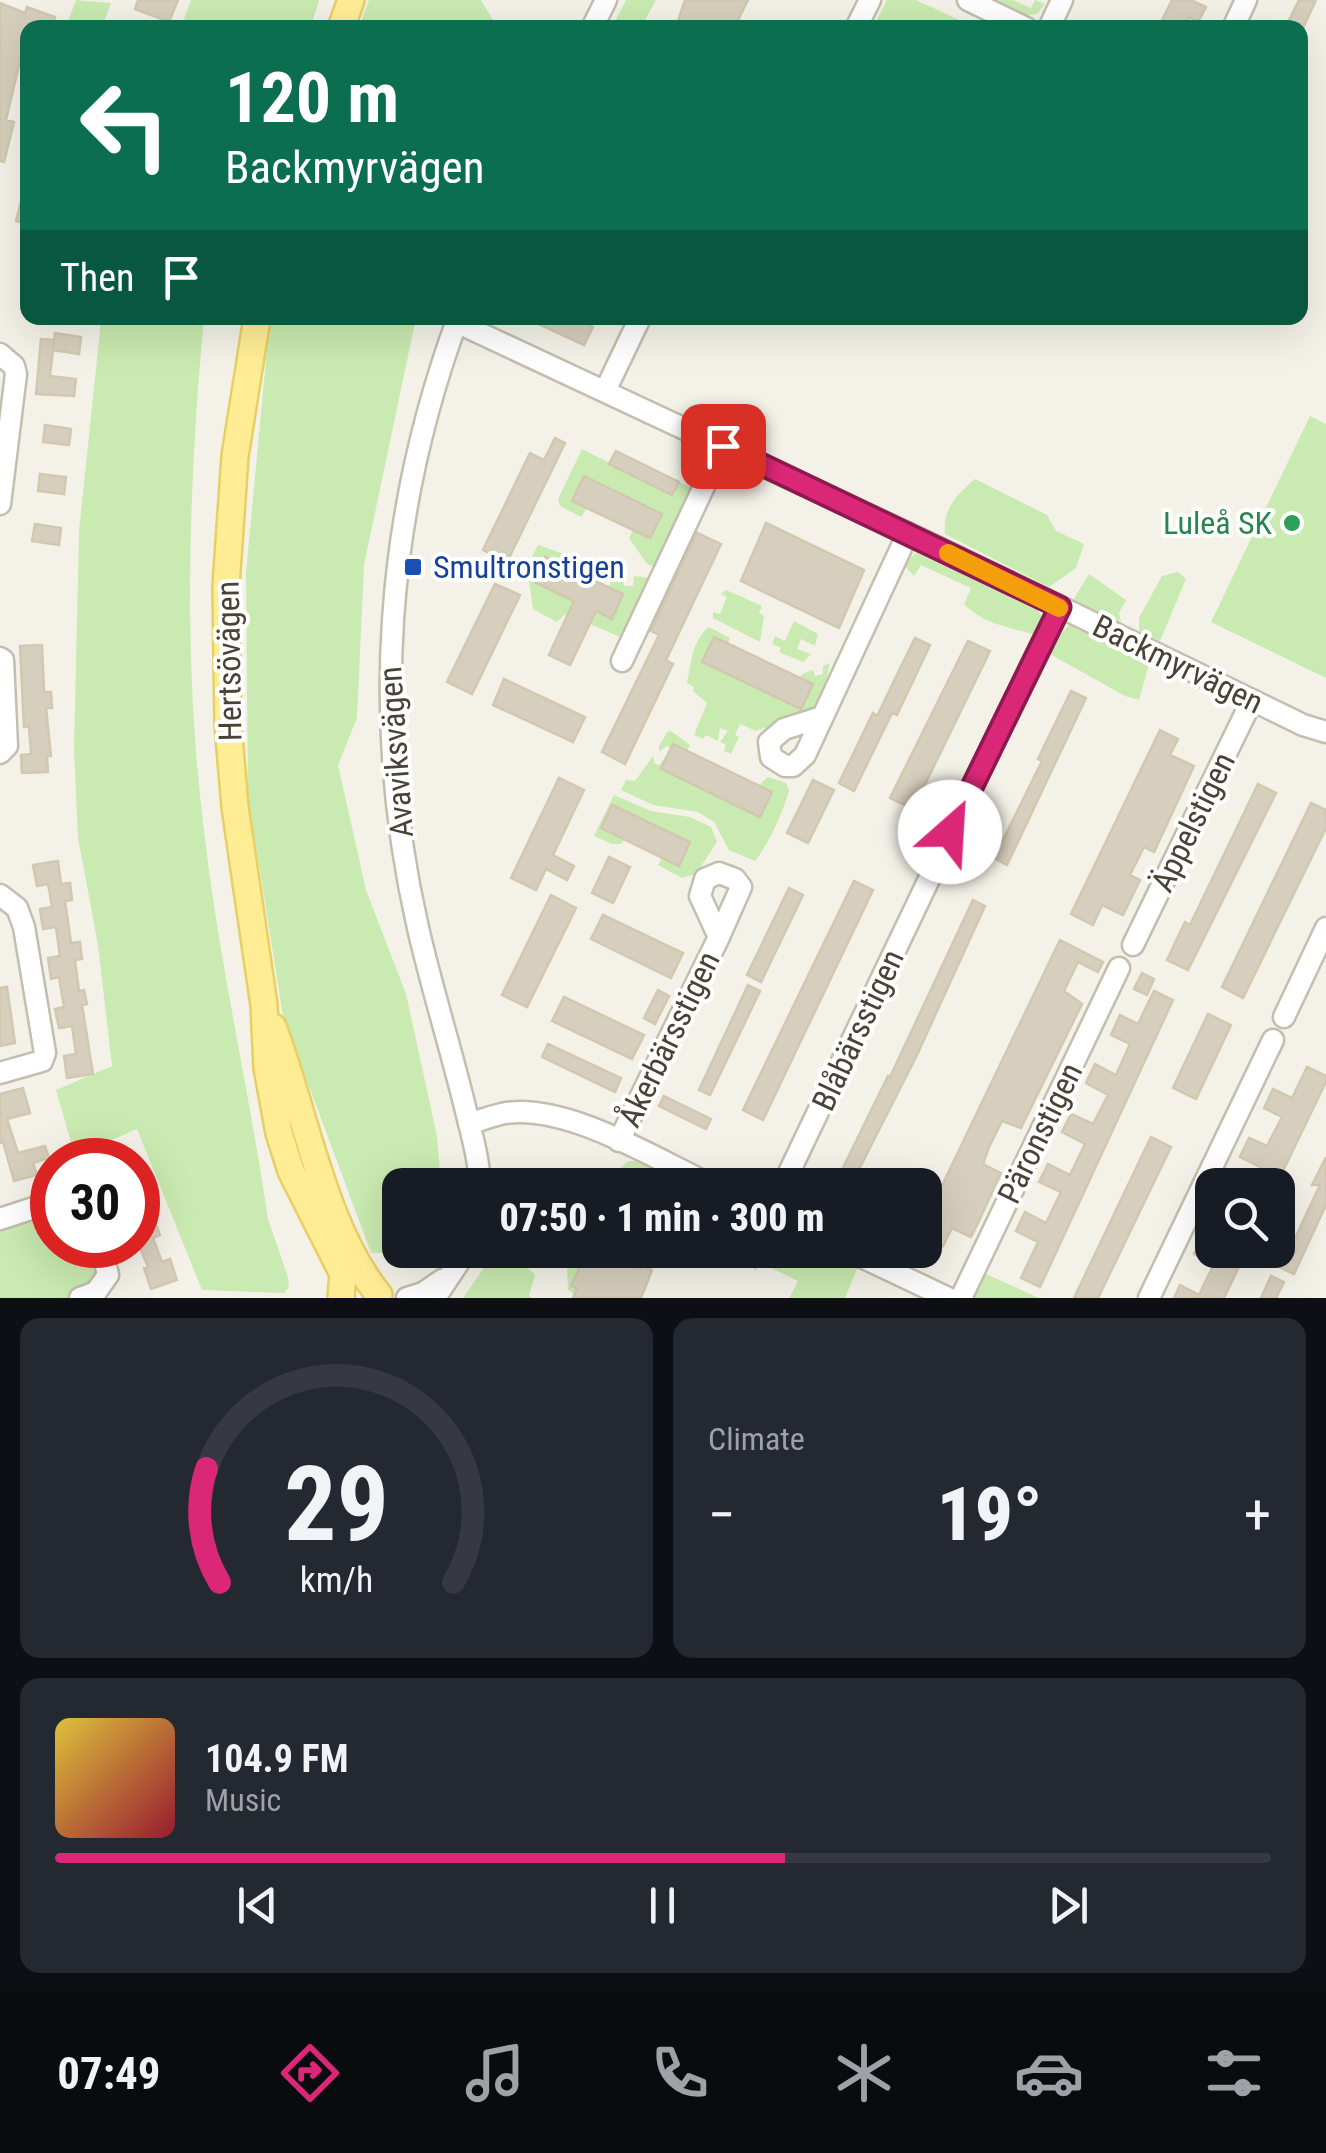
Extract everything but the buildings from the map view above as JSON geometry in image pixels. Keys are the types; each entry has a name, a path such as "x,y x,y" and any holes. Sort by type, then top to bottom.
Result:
{"main road":[{"name":"Hertsövägen","path":"256,325 230,508 226,662 237,826 264,1005 267,1068 279,1133 291,1171 343,1274 344,1298"},
{"name":"Hertsövägen","path":"264,1005 353,1255 382,1296"},
{"path":"344,1298 365,1292 382,1296"}],"street":[{"path":"968,0 1009,20"},
{"name":"Avaviksvägen","path":"455,325 427,407 406,498 396,573 389,705 394,793 404,866 477,1168"},
{"name":"Backmyrvägen","path":"467,325 1252,700 1303,726 1326,744"},
{"path":"606,391 637,325"},
{"path":"0,354 14,366 16,374 0,504"},
{"path":"622,661 723,446"},
{"path":"822,717 908,534"},
{"path":"950,832 1060,607"},
{"path":"0,658 7,746 0,752"},
{"name":"Äppelstigen","path":"1133,945 1252,700"},
{"name":"Backmyrvägen","path":"1303,726 1326,732"},
{"name":"Blåbärsstigen","path":"791,1168 931,874"},
{"path":"0,894 17,908 24,927 45,1053 42,1060 0,1073"},
{"path":"1284,1017 1326,928"},
{"name":"Åkerbärsstigen","path":"619,1141 719,937"},
{"name":"Päronstigen","path":"961,1298 1119,968"},
{"path":"1149,1298 1273,1040"},
{"path":"469,1124 507,1113 537,1113 619,1141 675,1168"},
{"path":"0,1218 30,1209"},
{"path":"80,1298 96,1292 108,1275 106,1268"},
{"path":"435,1298 455,1268"},
{"path":"885,1268 948,1298"},
{"path":"407,1298 452,1273"}],"green space":[{"path":"76,0 111,3 105,20 69,20"},
{"path":"191,0 319,0 313,20 184,20"},
{"path":"369,0 481,0 493,20 362,20"},
{"path":"626,0 656,0 645,20 616,20"},
{"path":"887,0 916,0 959,20 877,20"},
{"path":"989,0 1013,0 1031,8 1035,0 1045,4 1037,14 1026,18"},
{"path":"101,325 203,325 190,574 197,767 218,928 268,1219 288,1277 289,1287 284,1293 202,1290 160,1186 160,1138 141,1138 137,1129 116,1138 70,1138 56,1090 112,1066 98,945 78,838 74,750 79,531"},
{"path":"269,325 415,325 364,565 357,718 338,765 366,890 406,994 437,1136 440,1168 382,1168 382,1253 371,1253 283,1016 248,796 246,572"},
{"name":"Luleå SK","path":"1310,416 1326,424 1326,678 1211,622"},
{"path":"582,449 672,495 679,482 692,488 655,567 647,564 629,538 633,530 650,538 662,514 587,508 581,517 560,506 558,499"},
{"path":"975,479 1047,515 1056,531 1084,544 1076,568 1049,587 945,534 952,503"},
{"path":"538,545 564,554 562,565 545,558 534,582 611,619 623,595 608,587 611,582 621,579 625,586 633,586 634,576 650,578 622,638 572,616 564,615 557,622 533,609 527,566"},
{"path":"916,553 1036,608 1044,619 1040,636 999,625 972,611 964,604 971,588 921,565 914,576 903,564"},
{"path":"1178,572 1186,579 1160,641 1139,631 1139,618 1162,576"},
{"path":"1089,574 1126,600 1119,613 1121,622 1073,600"},
{"path":"726,590 762,606 760,642 713,618 713,612 720,614 727,597 721,594"},
{"path":"794,621 818,634 814,649 814,645 801,639 797,649 811,654 803,662 779,652 781,648 772,644 775,636 785,641"},
{"path":"1069,625 1149,664 1139,700 1050,654 1051,645"},
{"path":"709,627 730,638 728,643 714,637 703,662 800,709 813,685 800,678 802,674 813,670 815,676 823,674 823,666 830,663 821,703 772,729 756,731 740,724 731,754 724,751 726,745 720,742 728,731 720,728 718,741 694,735 707,703 687,683 696,645"},
{"path":"671,731 690,745 687,751 673,745 662,769 760,816 772,793 758,786 768,777 786,783 789,791 783,810 755,861 729,850 714,822 698,812 653,805 621,790 626,780 635,781 653,756 655,764 660,765 670,748 659,752 659,746"},
{"path":"614,795 651,811 690,817 711,827 717,842 696,874 682,878 658,865 662,858 679,866 690,842 613,805 601,828 624,840 612,844 594,836"},
{"path":"628,1161 636,1161 651,1168 620,1168"},
{"path":"30,1209 30,1268 106,1268 80,1298 0,1298 0,1218"},
{"path":"969,1266 1039,1298 960,1298"},
{"path":"484,1268 528,1268 535,1275 529,1296 532,1298 463,1298"},
{"path":"567,1268 579,1268 571,1285 581,1291 578,1297 568,1290"},
{"path":"771,1268 858,1268 845,1298 789,1298 798,1281"}],"slow traffic":[{"path":"948,553 1059,608"}],"place":[{"name":"Luleå SK","path":"1292,523"},
{"name":"Smultronstigen","path":"413,567"}],"route":[{"path":"723,446 1060,607 950,832"}]}
